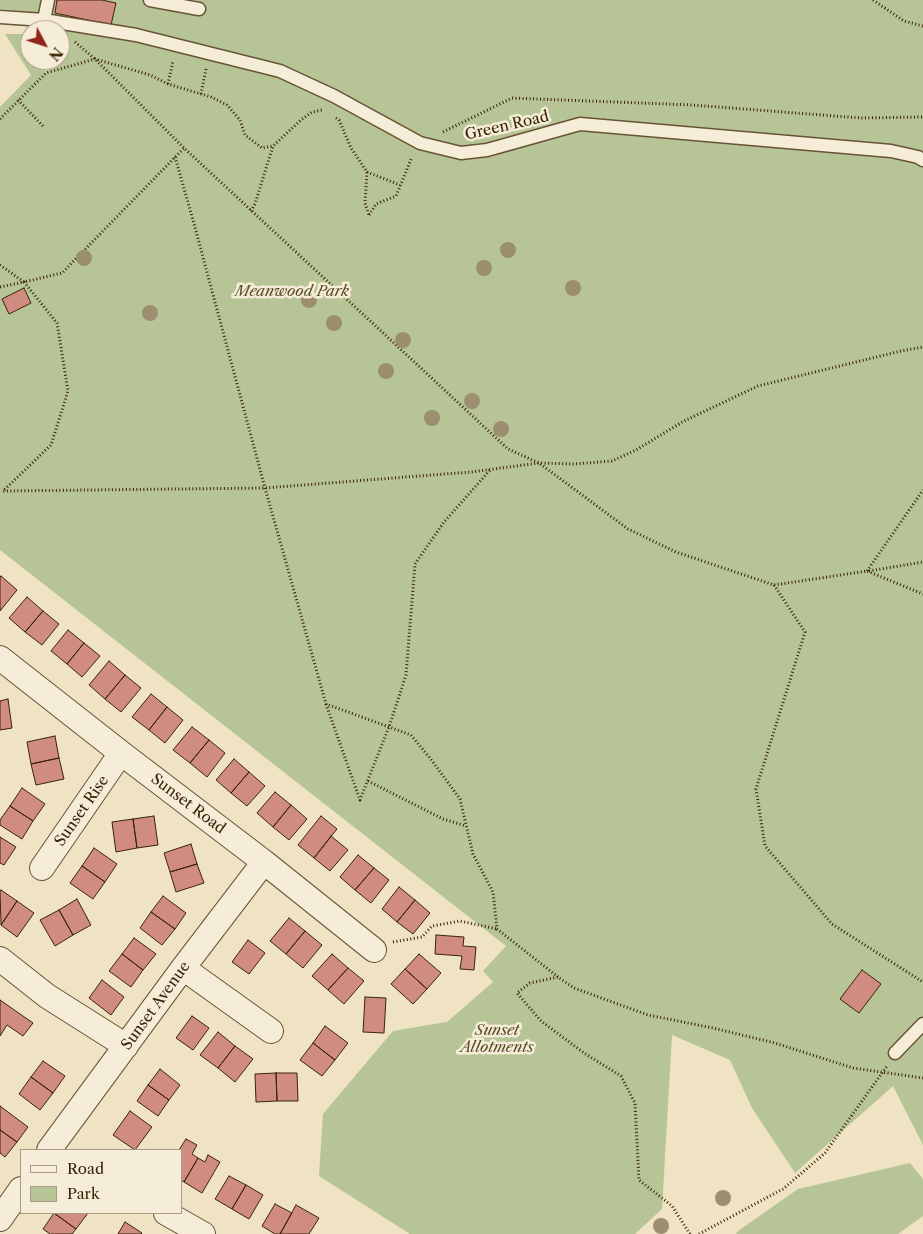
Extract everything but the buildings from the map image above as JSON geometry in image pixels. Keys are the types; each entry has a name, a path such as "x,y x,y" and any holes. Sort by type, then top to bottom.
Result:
{"street":[{"name":"Sunset Road","path":"0,658 264,862 374,950"},
{"name":"Sunset Rise","path":"42,868 121,753"},
{"name":"Sunset Avenue","path":"53,1149 183,968 264,862"},
{"path":"0,959 47,996 126,1046"},
{"path":"183,968 270,1031"},
{"path":"0,1219 20,1190"},
{"path":"168,1214 203,1234"}],"lane":[{"path":"44,20 48,0"},
{"path":"150,0 199,9"},
{"name":"Green Road","path":"0,18 44,20"},
{"name":"Green Road","path":"70,24 136,35 280,71 334,96 420,143 462,153 487,150 580,124 891,151 923,160"},
{"path":"895,1053 923,1024"}],"path":[{"path":"873,0 904,21 923,26"},
{"path":"70,36 184,148 508,449 539,463 628,529 676,552 774,585 923,562"},
{"path":"168,84 174,56"},
{"path":"0,119 46,73 95,59 150,75 168,84 212,97 227,105 240,120 245,135 262,148 274,146"},
{"path":"201,94 208,62"},
{"path":"367,172 365,203 369,215 376,204 396,196 414,151 420,143 512,98 692,105 861,118 923,118"},
{"path":"18,100 43,126"},
{"path":"251,210 255,204 274,146 312,112 321,110 327,113"},
{"path":"333,117 339,120 351,148 367,172 400,185"},
{"path":"0,287 62,273 184,148"},
{"path":"175,157 326,704 360,800 390,727 406,675 415,564 444,522 491,469"},
{"path":"0,265 24,282 56,323 68,391 51,445 3,491 265,488 491,469 539,463 574,464 612,460 636,450 684,421 758,386 923,347"},
{"path":"867,571 923,490"},
{"path":"867,571 923,594"},
{"path":"774,585 805,632 756,789 765,846 832,924 923,982"},
{"path":"326,704 410,735 430,758 460,799 473,854 493,892 497,928"},
{"path":"368,781 443,819 466,826"},
{"path":"374,950 391,942 422,936 432,926 460,922 497,928 574,988 648,1015 774,1043 853,1068 923,1078"},
{"path":"558,977 530,983 517,993 541,1022 584,1053 622,1076 635,1103 639,1180 672,1206 690,1234"},
{"path":"700,1234 783,1189 825,1152 895,1053"}],"green space":[{"path":"0,0 923,0 923,1145 893,1086 795,1173 752,1108 730,1060 672,1035 662,1209 635,1234 410,1234 319,1176 323,1114 393,1031 447,1022 493,982 483,971 506,946 0,550 0,107 31,75 28,70 70,70 70,20 35,20 30,12 0,9"},
{"path":"5,34 20,34 20,58"},
{"path":"910,1163 923,1179 923,1216 898,1234 736,1234 798,1189"}],"park label":[{"name":"Meanwood Park","path":"292,292"},
{"name":"Sunset Allotments","path":"497,1040"}]}
